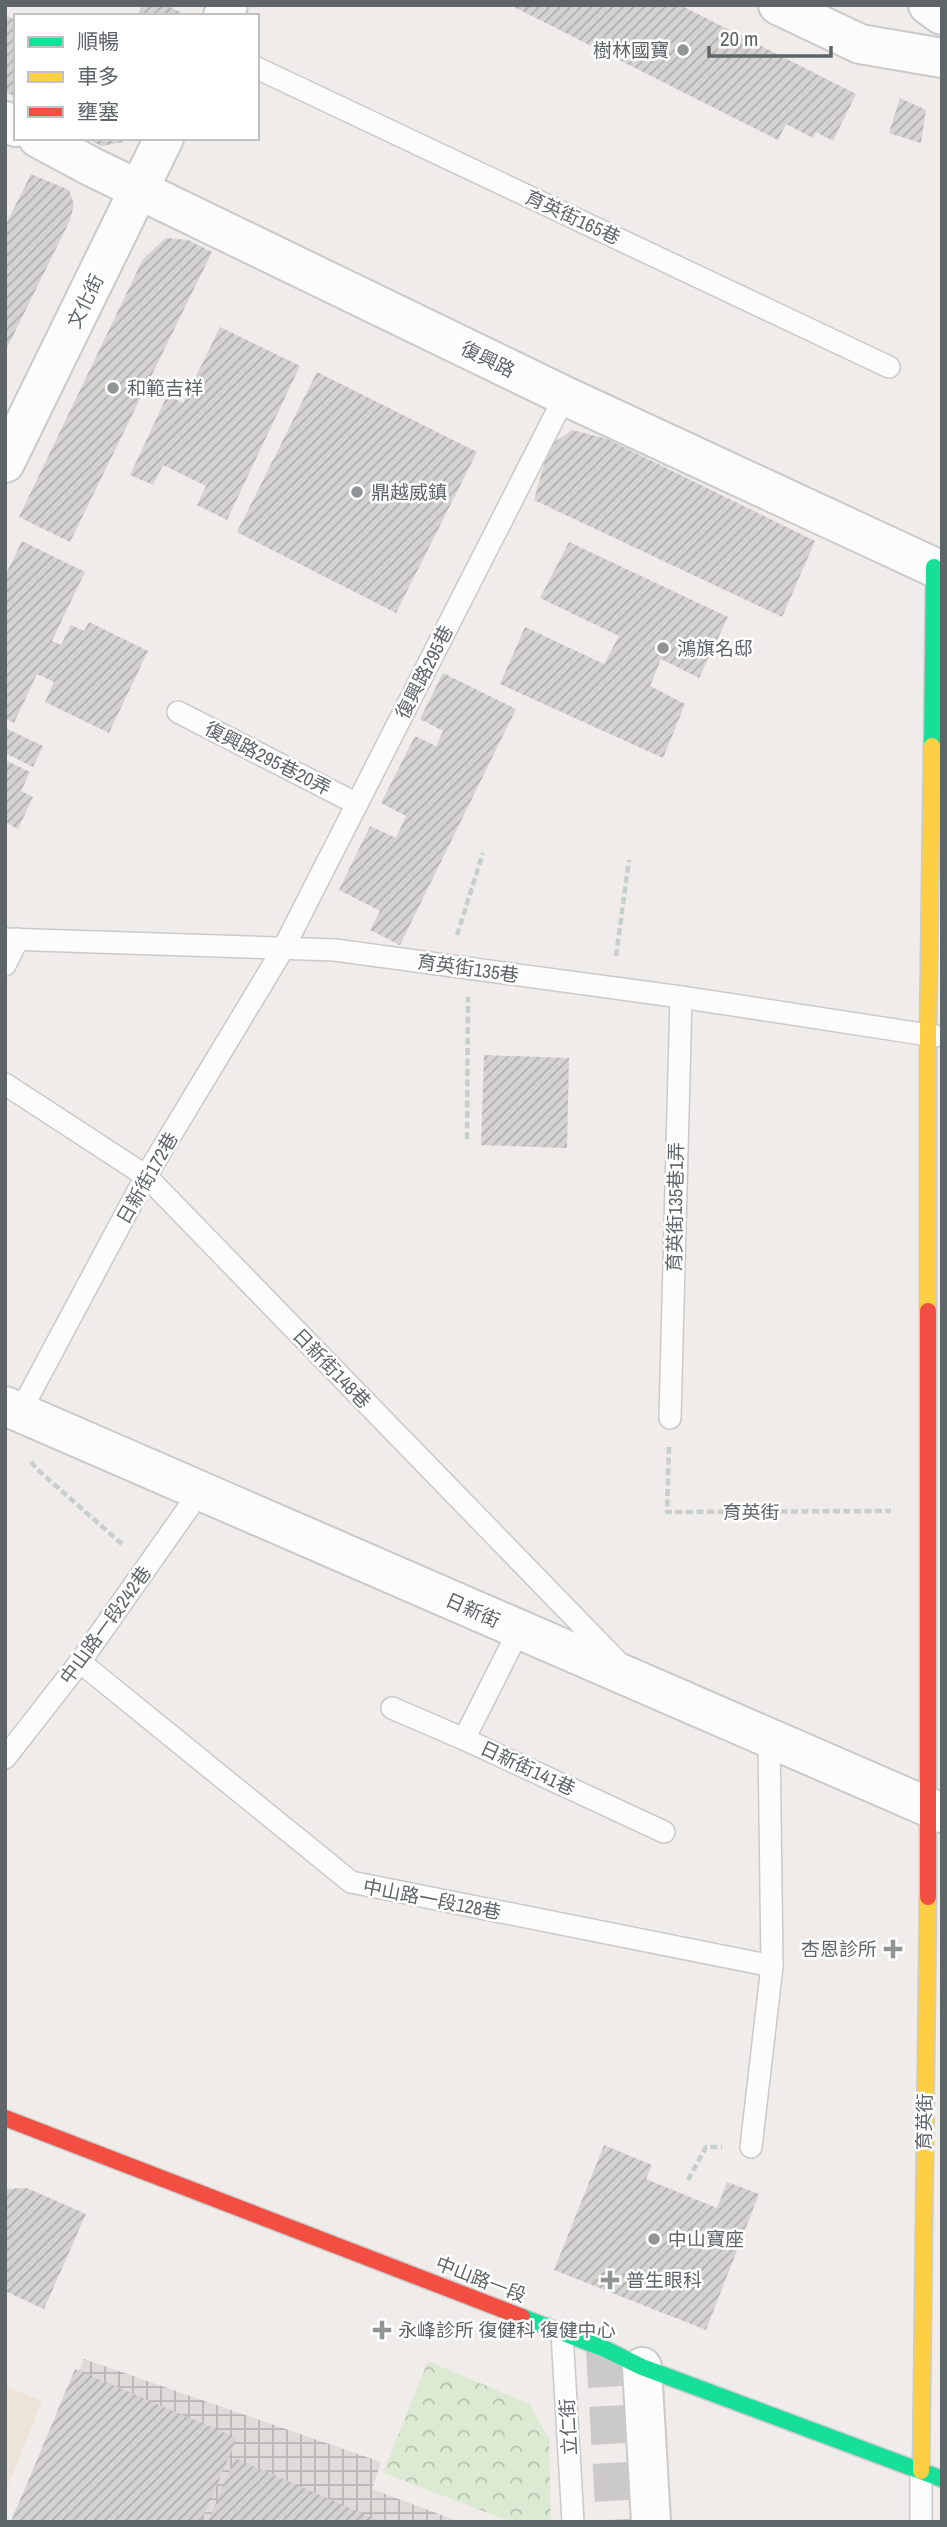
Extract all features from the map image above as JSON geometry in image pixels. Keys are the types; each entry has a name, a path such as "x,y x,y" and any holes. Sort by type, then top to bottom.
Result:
{"street":[{"path":"778,5 860,44 942,58"},
{"path":"928,5 942,15"},
{"name":"復興路","path":"42,140 565,396 938,569"},
{"name":"文化街","path":"5,463 163,140"},
{"name":"育英街","path":"921,2471 935,1810 935,1616 929,1511 938,569"},
{"name":"日新街","path":"13,1409 935,1810"},
{"name":"中山路一段","path":"8,2122 605,2349 642,2367 942,2479"},
{"path":"642,2367 651,2522"}],"lane":[{"name":"育英街165巷","path":"259,69 888,367"},
{"name":"復興路295巷","path":"284,948 565,396"},
{"name":"復興路295巷20弄","path":"178,712 357,804"},
{"name":"育英街135巷","path":"12,939 335,950 612,987 935,1036"},
{"path":"5,965 12,939"},
{"name":"日新街172巷","path":"13,1409 146,1177 284,948"},
{"name":"育英街135巷1弄","path":"670,1418 681,997"},
{"name":"日新街148巷","path":"5,1084 146,1177 635,1680"},
{"name":"中山路一段242巷","path":"5,1758 80,1662 201,1490"},
{"name":"日新街141巷","path":"519,1630 464,1739 664,1832"},
{"name":"中山路一段128巷","path":"80,1662 351,1882 772,1966"},
{"path":"392,1708 464,1739"},
{"path":"751,2147 772,1966 769,1738"},
{"name":"立仁街","path":"562,2333 573,2522"},
{"name":"育英街","path":"921,2471 921,2522"}],"path":[{"path":"467,1139 458,967 483,853"},
{"path":"612,987 629,860"},
{"path":"13,1409 21,1448 38,1471 148,1566"},
{"name":"育英街","path":"670,1418 667,1512 929,1511"},
{"path":"688,2180 706,2147 751,2147"}],"shaded area":[{"path":"84,2359 381,2462 372,2489 460,2522 10,2522"},
{"path":"5,2386 42,2401 5,2492"}],"green space":[{"path":"428,2361 529,2404 549,2438 551,2522 512,2522 383,2473"}],"building":[{"path":"142,5 166,5 184,14 138,14"},
{"name":"樹林國寶","path":"510,5 680,5 856,94 833,141 816,132 813,138 786,124 778,140"},
{"path":"5,15 14,19 14,96 5,92"},
{"path":"900,98 926,110 921,143 889,133"},
{"path":"90,140 124,140 123,142 101,146"},
{"path":"31,174 69,190 74,204 70,220 5,352 5,226"},
{"name":"和範吉祥","path":"166,238 188,240 212,252 70,542 19,517 143,259"},
{"path":"220,327 300,366 227,520 197,505 206,486 163,465 153,485 130,475 167,396 183,403"},
{"name":"鼎越威鎮","path":"317,372 477,452 396,613 237,532"},
{"name":"鴻旗名邸","path":"572,430 607,439 815,541 782,617 534,500 549,446"},
{"path":"22,541 85,572 52,641 61,645 71,625 84,631 89,622 148,651 109,733 45,702 54,682 37,674 14,723 5,719 5,576"},
{"name":"鴻旗名邸","path":"569,542 728,617 699,678 661,659 650,686 685,704 663,758 500,684 525,627 604,664 619,636 540,598"},
{"path":"443,673 516,709 400,945 370,930 380,911 339,890 370,826 396,838 406,816 381,803 415,736 436,746 443,731 420,719"},
{"path":"5,728 43,746 33,767 5,753"},
{"path":"5,760 30,772 21,791 33,797 18,829 7,823 5,828"},
{"path":"484,1055 569,1058 567,1148 481,1145"},
{"name":"中山寶座","path":"604,2145 652,2165 646,2179 717,2208 727,2182 759,2194 706,2330 554,2270"},
{"path":"27,2188 86,2214 44,2309 5,2291 5,2189"},
{"path":"75,2369 237,2438 201,2522 11,2522"},
{"path":"235,2458 382,2522 208,2522"}],"tunnel":[{"path":"605,2349 615,2522"}],"traffic: fast":[{"path":"932,746 934,567"},
{"path":"522,2317 605,2349 642,2367 942,2479"}],"traffic: slow":[{"path":"928,1311 932,746"},
{"path":"921,2471 928,1897"}],"traffic: jam":[{"path":"928,1311 928,1897"},
{"path":"5,2118 522,2317"}],"place":[{"name":"樹林國寶","path":"683,50"},
{"name":"和範吉祥","path":"113,388"},
{"name":"鼎越威鎮","path":"357,492"},
{"name":"鴻旗名邸","path":"663,648"},
{"name":"杏恩診所","path":"893,1949"},
{"name":"中山寶座","path":"654,2239"},
{"name":"普生眼科","path":"610,2280"},
{"name":"永峰診所 復健科 復健中心","path":"382,2330"}]}
